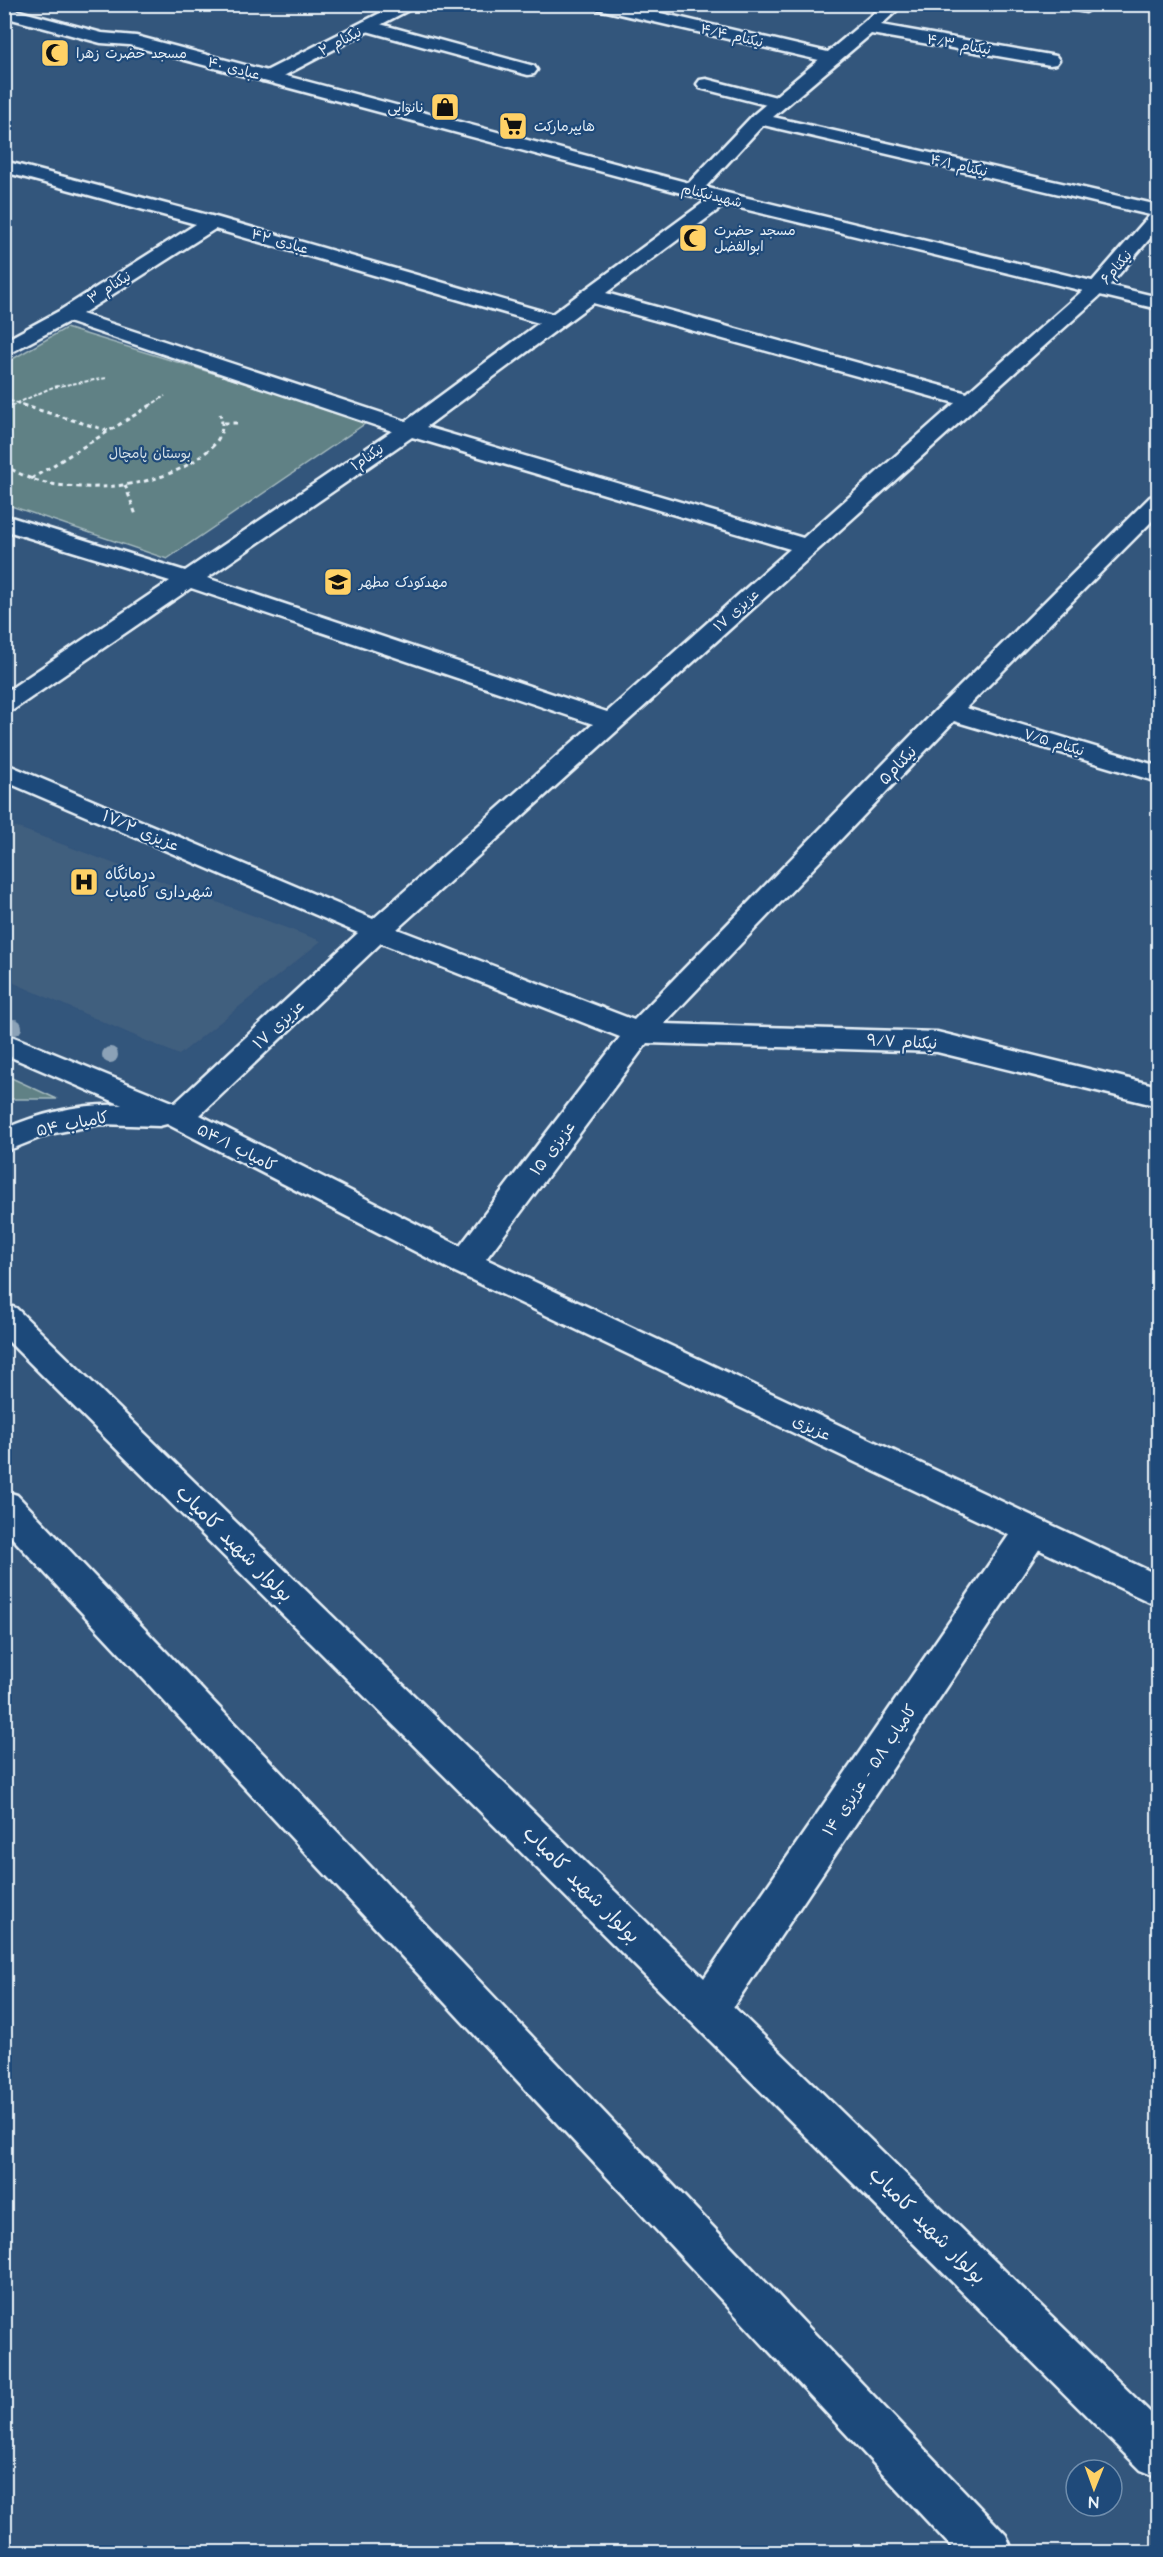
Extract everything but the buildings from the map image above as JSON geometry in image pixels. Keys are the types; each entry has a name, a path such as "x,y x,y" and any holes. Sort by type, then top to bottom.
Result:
{"street":[{"path":"22,4 120,31 130,40"},
{"name":"نیکنام ۲","path":"268,77 412,4"},
{"name":"نیکنام ۴/۴","path":"598,4 832,58"},
{"path":"692,190 759,119 896,4"},
{"path":"4,12 101,38 130,40"},
{"path":"369,26 528,70"},
{"name":"نیکنام ۴/۳","path":"868,28 1050,60"},
{"name":"عبادی ۴۰","path":"130,40 268,77"},
{"name":"شهیدنیکنام","path":"268,77 722,198 1158,303"},
{"path":"706,84 778,103"},
{"name":"نیکنام ۴/۱","path":"759,119 1158,211"},
{"name":"عبادی ۴۲","path":"4,166 212,222 554,321"},
{"name":"نیکنام۱","path":"4,705 409,429 722,198"},
{"name":"نیکنام۶","path":"1096,289 1158,218"},
{"name":"نیکنام ۳","path":"4,350 66,315 212,222"},
{"name":"عزیزی ۱۷","path":"179,1117 377,931 1096,289"},
{"path":"590,295 972,400"},
{"path":"66,315 409,429 808,547"},
{"name":"نیکنام۵","path":"639,1033 949,711 1158,502"},
{"path":"4,522 188,579 611,722"},
{"name":"نیکنام ۷/۵","path":"949,711 1158,774"},
{"name":"عزیزی ۱۷/۲","path":"4,771 377,931"},
{"path":"377,931 639,1033"},
{"name":"نیکنام ۹/۷","path":"639,1033 937,1042 1158,1096"},
{"name":"عزیزی ۱۵","path":"465,1263 639,1033"},
{"name":"کامیاب ۵۴/۱","path":"4,1042 179,1117 465,1263"},
{"name":"کامیاب ۵۴","path":"4,1142 42,1125 101,1114 179,1117"},
{"name":"عزیزی","path":"465,1263 1158,1591"},
{"name":"بولوار شهید کامیاب","path":"4,1316 1158,2453"},
{"path":"4,1505 989,2553"},
{"name":"کامیاب ۵۸ - عزیزی ۱۴","path":"708,2008 1031,1532"}],"path":[{"path":"22,485 214,366"},
{"path":"4,411 16,402 40,391 68,383 110,378"},
{"path":"4,465 31,479 59,485 103,486 158,478 186,467 207,454 220,439 224,423 218,408 203,395 182,385"},
{"path":"4,399 109,431"}],"shaded area":[{"name":"درمانگاه شهرداری کامیاب","path":"4,823 321,941 179,1055 5,979"}],"green space":[{"name":"بوستان پامچال","path":"66,328 369,421 167,559 5,504 4,364"},
{"path":"5,1075 57,1099 5,1101"}],"place":[{"name":"مسجد حضرت زهرا","path":"55,53"},
{"name":"نانوایی","path":"445,107"},
{"name":"هایپرمارکت","path":"513,126"},
{"name":"مسجد حضرت ابوالفضل","path":"693,238"},
{"name":"مهدکودک مطهر","path":"338,582"},
{"name":"درمانگاه شهرداری کامیاب","path":"84,882"}]}
